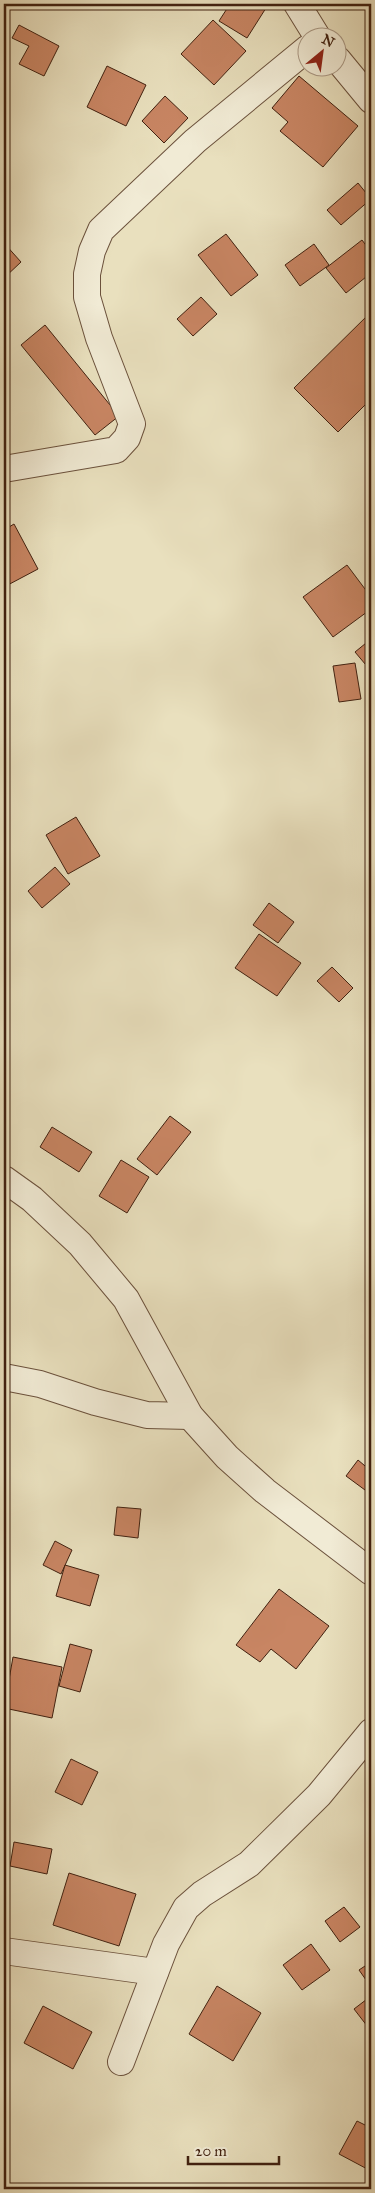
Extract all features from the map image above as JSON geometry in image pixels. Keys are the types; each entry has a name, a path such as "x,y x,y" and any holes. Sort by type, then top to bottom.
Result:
{"street":[{"path":"297,4 312,28"},
{"path":"4,469 116,450 127,438 132,424 99,338 87,297 87,274 90,258 101,230 195,141 298,56"},
{"path":"348,72 371,100"},
{"path":"4,1178 32,1199 80,1244 126,1299 190,1416 227,1457 265,1491 371,1572"},
{"path":"4,1377 40,1384 95,1402 147,1415 190,1416"},
{"path":"121,2062 166,1944 186,1908 202,1894 249,1864 318,1795 371,1732"},
{"path":"4,1951 155,1972"}],"building":[{"path":"230,4 260,4 266,8 247,38 219,21"},
{"path":"213,20 246,51 214,85 181,54"},
{"path":"19,25 59,46 44,76 19,64 29,46 12,38"},
{"path":"107,66 146,85 126,126 87,107"},
{"path":"298,77 358,126 323,167 280,131 288,122 272,108"},
{"path":"165,96 188,118 164,143 142,121"},
{"path":"358,183 371,199 341,225 327,210"},
{"path":"226,234 258,275 231,296 198,255"},
{"path":"362,240 371,252 371,273 346,293 326,268"},
{"path":"4,243 21,262 4,278"},
{"path":"314,244 329,265 300,286 285,265"},
{"path":"201,297 217,314 193,336 177,319"},
{"path":"371,312 371,399 338,432 294,388"},
{"path":"45,325 119,416 95,435 21,345"},
{"path":"14,524 38,569 4,587 4,530"},
{"path":"347,565 371,597 371,609 333,637 303,597"},
{"path":"371,639 371,671 355,652"},
{"path":"355,663 361,699 339,702 333,666"},
{"path":"76,817 100,856 68,874 46,835"},
{"path":"55,867 70,884 42,908 28,891"},
{"path":"269,903 294,922 278,943 253,925"},
{"path":"259,934 301,963 277,996 235,968"},
{"path":"332,967 353,988 339,1002 317,981"},
{"path":"170,1116 191,1132 157,1175 137,1159"},
{"path":"52,1127 92,1152 79,1172 40,1147"},
{"path":"121,1160 149,1177 127,1213 99,1196"},
{"path":"358,1460 371,1471 371,1482 365,1490 346,1476"},
{"path":"117,1507 141,1509 138,1538 114,1535"},
{"path":"55,1541 72,1550 61,1574 43,1565"},
{"path":"65,1565 99,1575 90,1606 56,1596"},
{"path":"279,1589 329,1626 296,1669 271,1649 260,1662 236,1645"},
{"path":"70,1644 92,1650 80,1692 59,1686"},
{"path":"13,1657 62,1667 52,1718 4,1708"},
{"path":"71,1759 98,1772 82,1805 55,1792"},
{"path":"14,1842 52,1849 47,1874 10,1866"},
{"path":"69,1873 136,1894 119,1946 53,1925"},
{"path":"344,1907 360,1927 340,1942 325,1921"},
{"path":"311,1944 330,1970 302,1990 283,1965"},
{"path":"371,1962 371,1987 359,1970"},
{"path":"217,1986 261,2013 233,2061 189,2034"},
{"path":"371,1996 371,2031 354,2009"},
{"path":"43,2006 92,2032 73,2069 24,2043"},
{"path":"357,2121 371,2128 371,2171 339,2154"}]}
